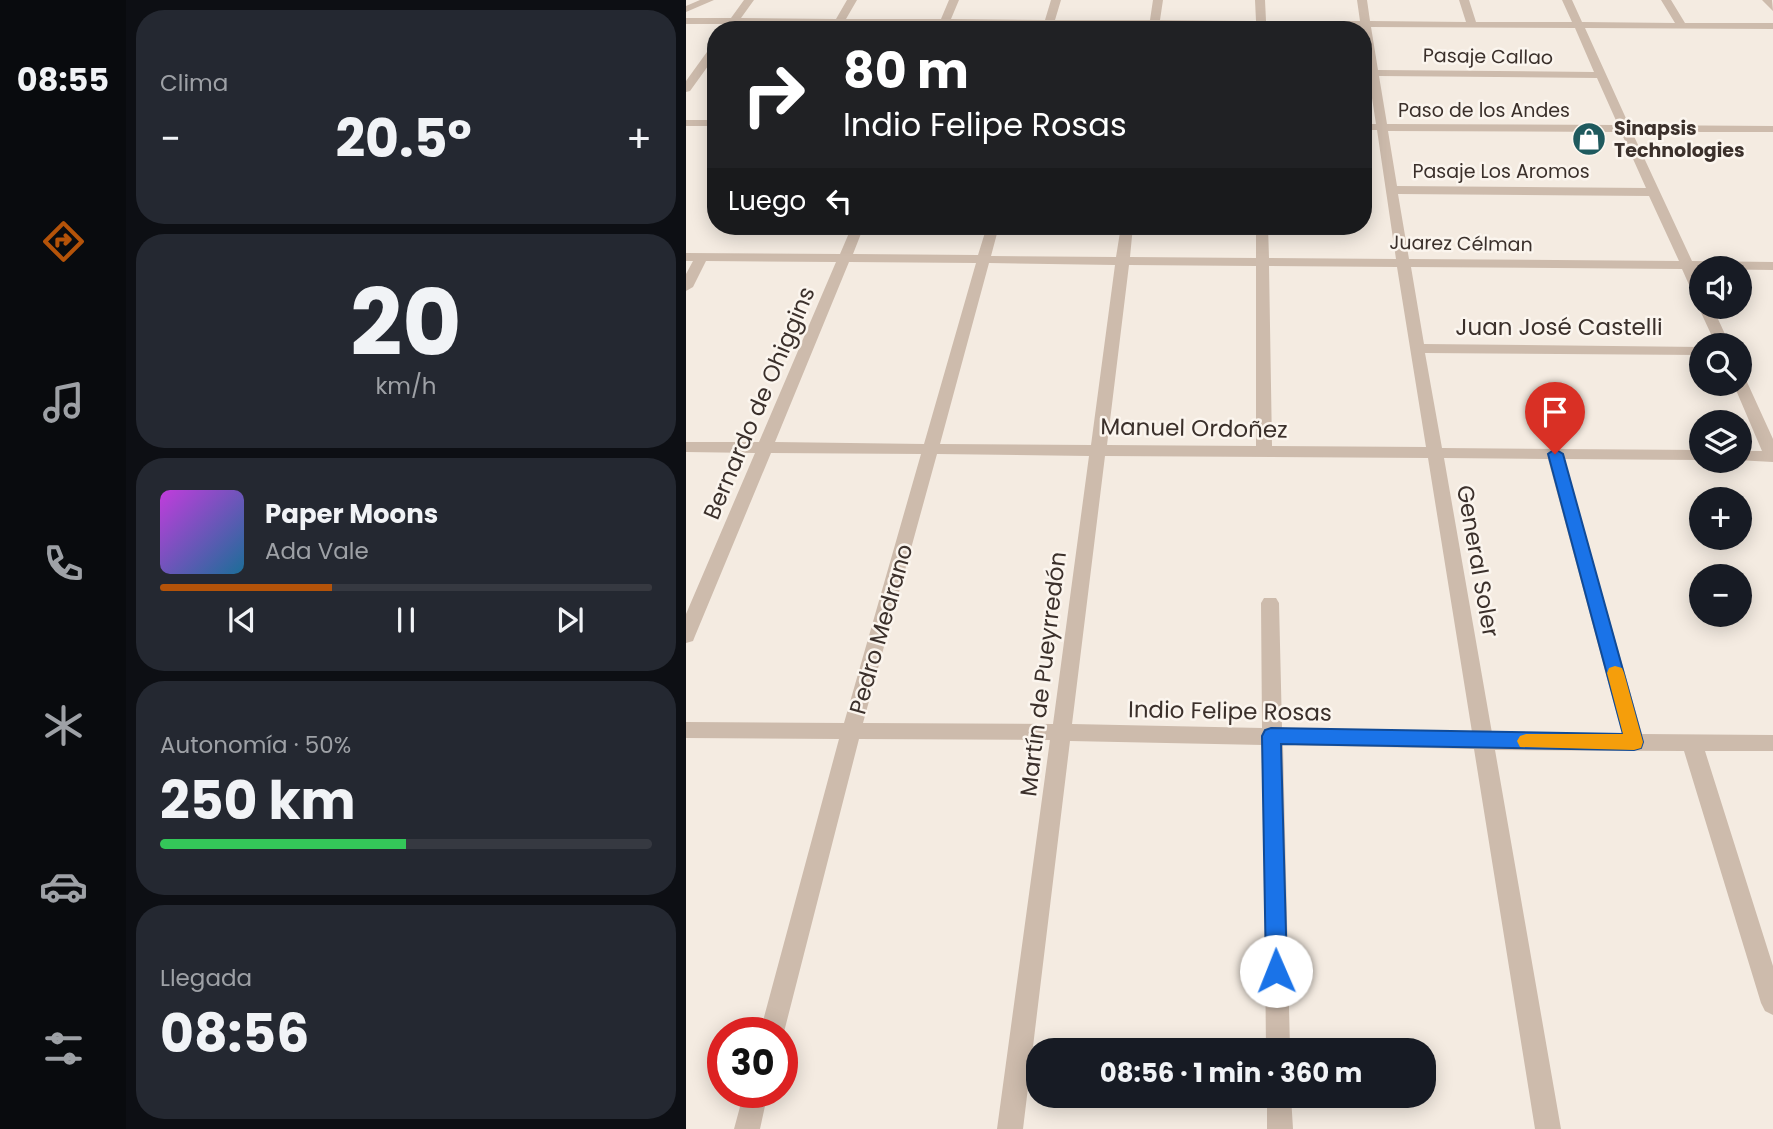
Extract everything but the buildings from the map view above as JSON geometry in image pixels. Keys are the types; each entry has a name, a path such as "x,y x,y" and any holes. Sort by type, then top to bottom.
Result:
{"street":[{"path":"686,9 709,0"},
{"path":"734,21 749,0"},
{"path":"841,21 852,0"},
{"path":"945,21 954,0"},
{"path":"1050,21 1056,0"},
{"path":"1156,21 1158,0"},
{"path":"1261,0 1261,21"},
{"name":"General Soler","path":"1362,0 1365,21"},
{"path":"1464,0 1472,24"},
{"path":"1567,0 1689,269"},
{"path":"1666,0 1682,26"},
{"path":"1767,0 1773,8"},
{"path":"686,21 707,23"},
{"path":"1372,25 1773,26"},
{"path":"686,89 707,60"},
{"name":"General Soler","path":"1372,61 1417,348 1548,1129"},
{"path":"686,68 701,68"},
{"name":"Pasaje Callao","path":"1374,73 1601,75"},
{"path":"686,123 707,123"},
{"name":"Paso de los Andes","path":"1372,127 1773,129"},
{"name":"Pasaje Los Aromos","path":"1391,190 1652,191"},
{"name":"Bernardo de Ohiggins","path":"686,636 854,235"},
{"name":"Pedro Medrano","path":"776,1017 851,732 933,449 991,235"},
{"name":"Martín de Pueyrredón","path":"1010,1129 1127,235"},
{"path":"1262,235 1264,452"},
{"name":"Juarez Célman","path":"686,257 1773,266"},
{"path":"686,287 702,257"},
{"name":"Juan José Castelli","path":"1417,348 1689,351"},
{"path":"1746,396 1773,457 1752,456"},
{"name":"Manuel Ordoñez","path":"686,447 1689,456"},
{"path":"1555,454 1634,742"},
{"path":"1270,603 1278,1038"},
{"name":"Indio Felipe Rosas","path":"686,730 1773,743"},
{"path":"1692,743 1773,1003"},
{"path":"747,1129 752,1108"},
{"path":"1279,1108 1280,1129"}],"slow traffic":[{"path":"1526,741 1634,742 1615,673"}],"place":[{"name":"Sinapsis Technologies","path":"1589,139"}],"route":[{"path":"1276,971 1271,736 1634,742 1555,454"}]}
